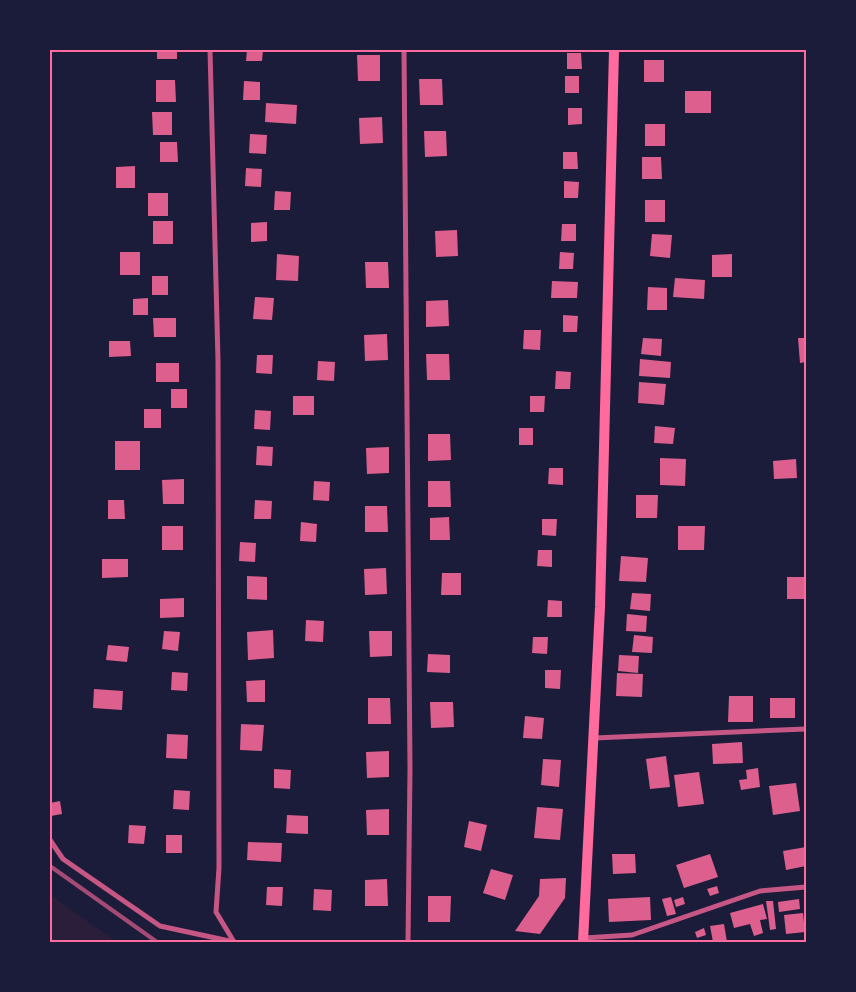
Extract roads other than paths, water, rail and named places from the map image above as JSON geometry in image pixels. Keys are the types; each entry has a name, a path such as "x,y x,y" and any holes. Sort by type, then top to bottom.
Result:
{"main road":[{"path":"584,940 600,597 614,50"}],"street":[{"path":"210,50 218,361 219,868 216,912 234,942"},
{"path":"404,50 410,740 408,942"},
{"path":"594,738 806,729"},
{"path":"50,840 63,858 160,926 234,942"},
{"path":"584,940 632,936 760,892 806,887"}],"railway":[{"path":"50,866 157,942"}]}
